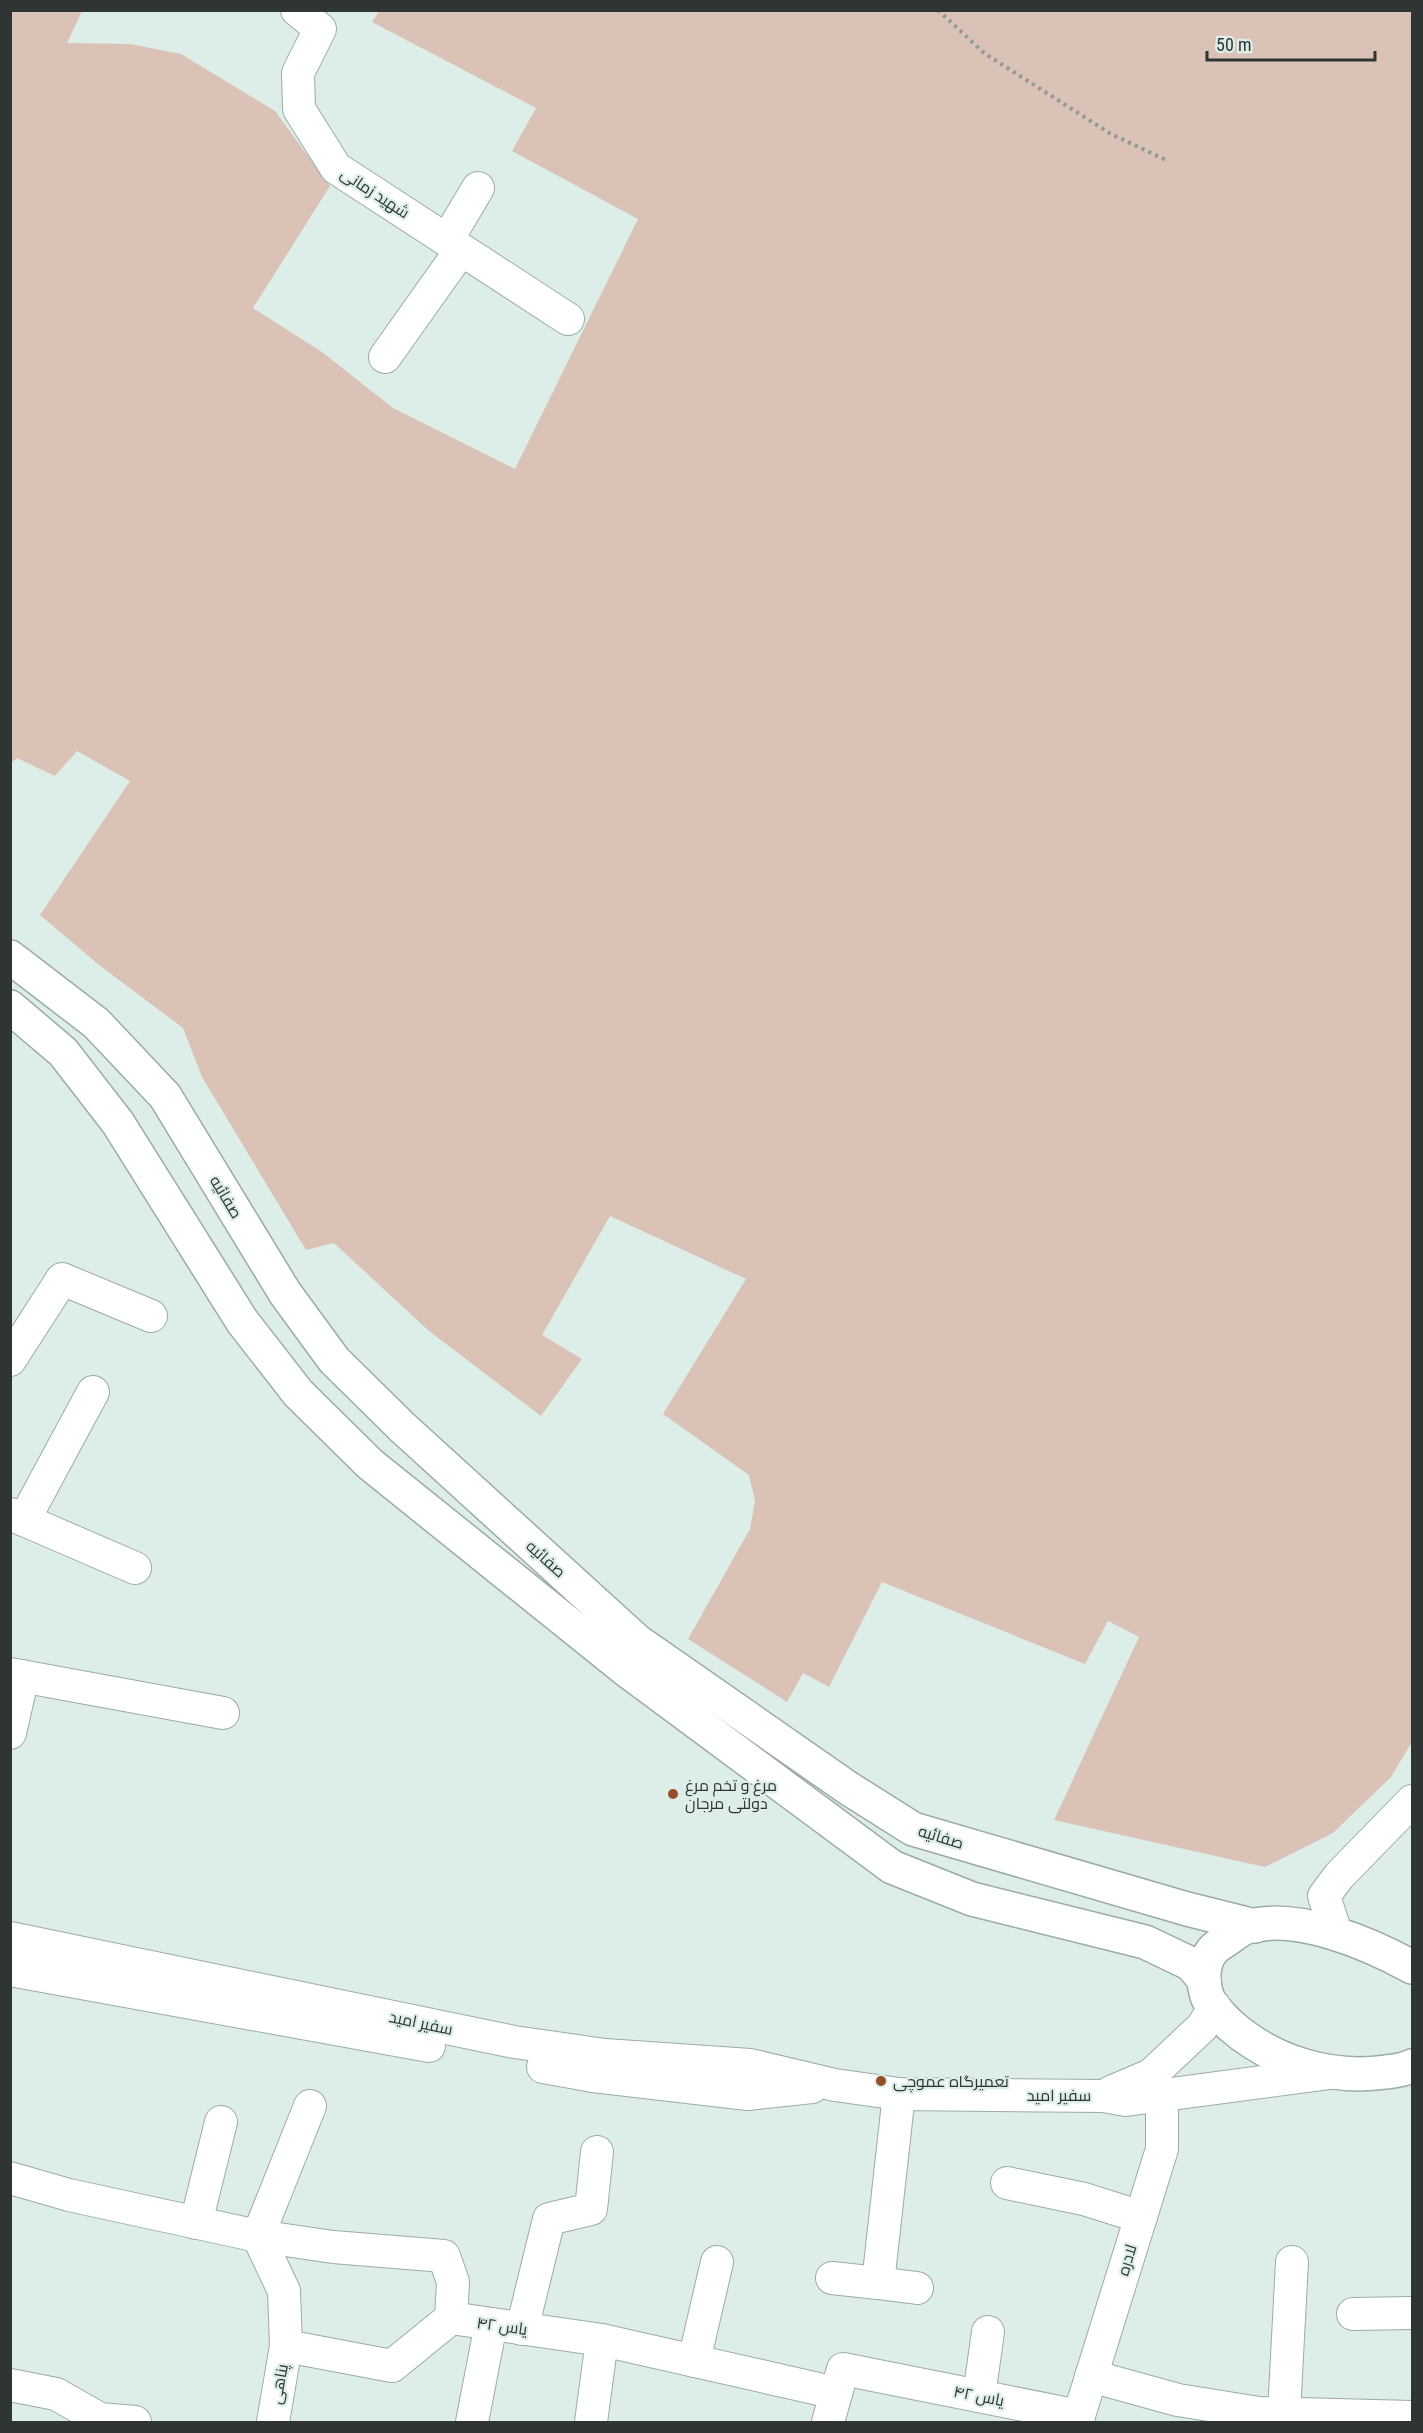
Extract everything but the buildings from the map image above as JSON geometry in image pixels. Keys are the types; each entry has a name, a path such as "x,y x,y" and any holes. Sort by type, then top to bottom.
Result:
{"main road":[{"name":"صفائیه","path":"10,957 96,1023 165,1096 285,1293 334,1360 402,1427 637,1641 848,1788 913,1829 1187,1909 1255,1926"},
{"name":"صفائیه","path":"10,1007 63,1052 118,1123 242,1321 298,1393 370,1464 625,1669 892,1867 972,1899 1145,1942 1191,1964 1222,2017 1269,2053 1304,2066 1344,2074 1372,2074 1411,2068"},
{"path":"1209,1994 1202,1972 1212,1949 1246,1928 1255,1926 1283,1924 1336,1933 1383,1951 1413,1967"}],"street":[{"name":"شهید زمانی","path":"297,10 320,29 298,74 299,109 336,168 568,319"},
{"path":"385,357 454,245 478,188"},
{"path":"10,1360 62,1279 151,1316"},
{"path":"93,1392 17,1517 135,1568"},
{"path":"10,1733 17,1675 223,1713"},
{"path":"1336,1933 1324,1896 1339,1876 1413,1801"},
{"name":"سفیر امید","path":"10,1938 514,2042 605,2055 750,2065 835,2085 899,2094 1103,2096 1126,2100 1333,2072"},
{"name":"سفیر امید","path":"10,1970 593,2076 748,2094 835,2085"},
{"path":"1103,2096 1151,2074 1202,2027 1209,1994"},
{"path":"878,2283 899,2094"},
{"name":"لادره","path":"1078,2419 1162,2148 1162,2095"},
{"path":"10,2178 69,2195 258,2236 333,2247 444,2256 453,2282 451,2318 392,2366 286,2346 284,2291 258,2236 310,2106"},
{"path":"196,2223 221,2122"},
{"path":"522,2329 549,2219 591,2209 597,2152"},
{"path":"1007,2183 1084,2199 1141,2217"},
{"path":"694,2361 717,2262"},
{"path":"1284,2413 1292,2262"},
{"path":"832,2278 917,2288"},
{"path":"1353,2314 1413,2313"},
{"name":"یاس ۴۲","path":"451,2318 602,2340 694,2361 832,2408 843,2369 979,2396 1078,2419"},
{"path":"472,2422 491,2324"},
{"path":"979,2396 988,2332"},
{"path":"591,2422 602,2340"},
{"name":"پناهی","path":"273,2422 286,2346"},
{"path":"1091,2376 1178,2400 1259,2413 1413,2417"},
{"path":"10,2385 56,2394 100,2420 135,2422"}],"path":[{"path":"938,10 984,53 1111,134 1166,160"}],"shaded area":[{"path":"11,11 82,11 67,43 130,44 181,54 275,111 330,186 253,308 322,352 393,408 515,469 638,219 512,151 536,108 372,22 379,11 1412,11 1412,1742 1391,1777 1333,1833 1265,1867 1054,1820 1139,1637 1108,1621 1085,1664 882,1582 829,1687 803,1673 787,1702 688,1639 750,1529 755,1501 749,1475 663,1414 746,1279 610,1216 542,1335 582,1359 541,1416 429,1331 334,1243 306,1250 202,1077 183,1028 99,965 40,915 130,781 77,751 55,776 17,758 11,763"}],"place":[{"name":"مرغ و تخم مرغ دولتی مرجان","path":"673,1794"},
{"name":"تعمیرگاه عموچی","path":"881,2081"}]}
